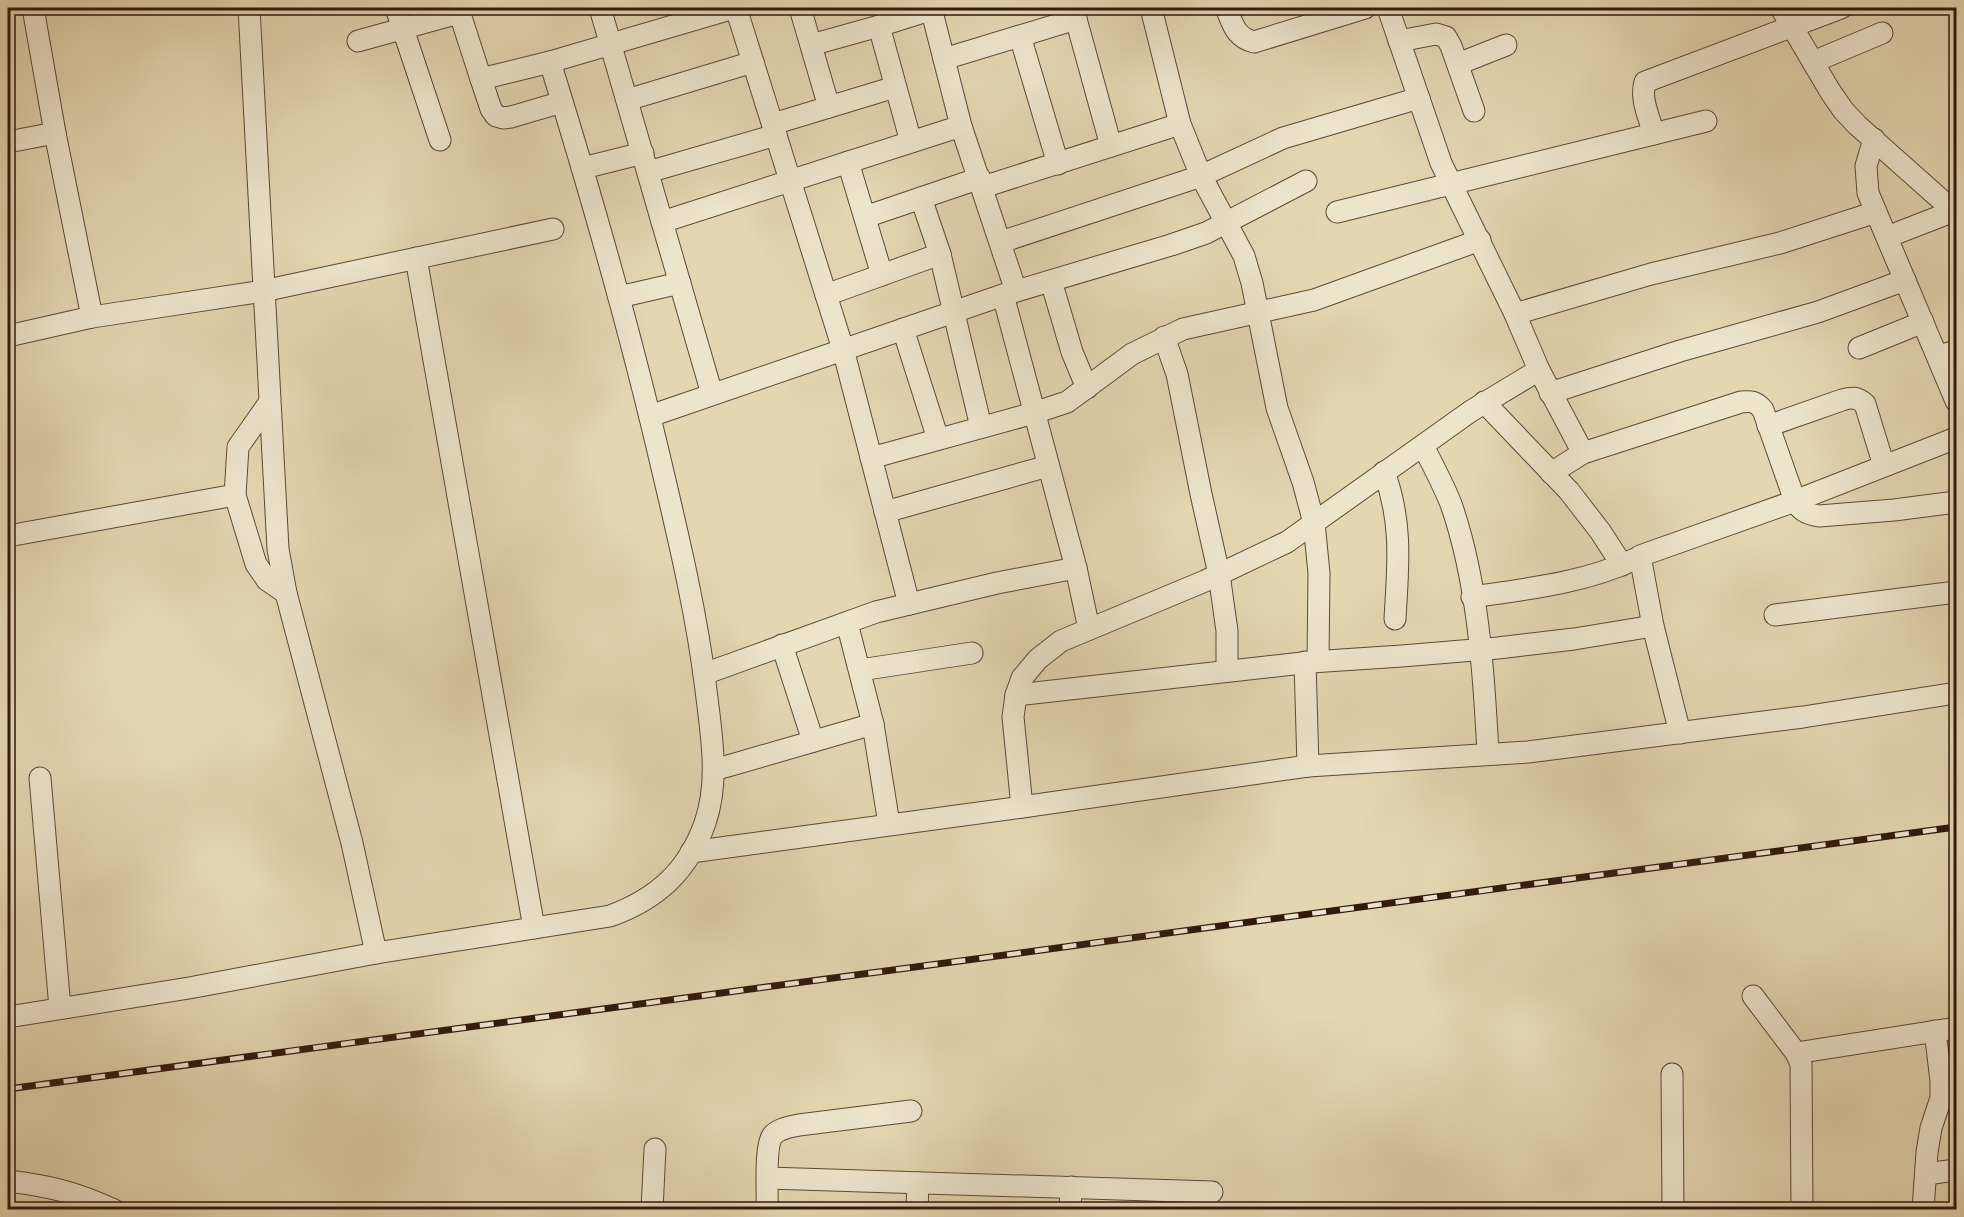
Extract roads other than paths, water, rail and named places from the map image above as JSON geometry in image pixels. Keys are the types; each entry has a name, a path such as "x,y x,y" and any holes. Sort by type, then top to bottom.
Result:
{"street":[{"path":"33,8 55,133 92,316"},
{"path":"249,8 269,403 279,549 286,593 352,843 376,953"},
{"path":"396,8 440,140"},
{"path":"600,8 712,394"},
{"path":"481,79 550,62 735,8 843,349 909,604"},
{"path":"800,8 829,107"},
{"path":"811,45 932,8 961,126 1000,242 1034,413 1076,568 1089,629"},
{"path":"1151,8 1180,124 1202,176 1244,256 1252,283 1277,408 1303,482 1314,523 1319,573 1311,662 1308,766"},
{"path":"1226,8 1238,33 1244,39 1254,42 1365,8"},
{"path":"1388,8 1441,163 1480,240 1550,393 1583,453"},
{"path":"1781,8 1843,110 1955,212 1887,237"},
{"path":"1654,134 1644,102 1645,82 1841,8"},
{"path":"358,41 459,10 491,109 496,116 510,117 562,102"},
{"path":"944,59 1020,36 1075,13 1111,146"},
{"path":"879,26 911,142"},
{"path":"1813,62 1882,33"},
{"path":"1399,41 1436,34 1446,37 1474,111"},
{"path":"1020,36 1058,164"},
{"path":"1458,64 1506,45"},
{"path":"8,1017 189,988 376,953 610,916 632,908 651,897 673,879 691,852 705,823 712,796 714,770 704,674 692,596 650,416 619,297 583,168 550,62"},
{"path":"627,100 753,62"},
{"path":"583,168 645,163 774,130 829,107 896,87"},
{"path":"1000,242 1202,176 1283,138 1419,98"},
{"path":"1337,212 1706,121"},
{"path":"865,217 921,198 1058,164 1180,124"},
{"path":"662,222 961,126"},
{"path":"8,142 55,133"},
{"path":"1874,139 1866,166 1868,192 1923,322 1947,354 1956,401"},
{"path":"848,162 882,275"},
{"path":"650,416 1009,293 1171,245 1228,223 1306,181"},
{"path":"921,198 940,254 981,428"},
{"path":"1515,314 1651,274 1772,246 1876,212"},
{"path":"8,336 92,316 263,291 553,229"},
{"path":"871,458 1067,402 1132,354 1184,329 1314,300 1480,240"},
{"path":"826,295 940,254"},
{"path":"416,258 534,928"},
{"path":"1550,393 1680,351 1818,312 1905,280"},
{"path":"1051,281 1072,352 1087,388"},
{"path":"619,297 680,283"},
{"path":"1859,348 1923,322"},
{"path":"903,329 938,440"},
{"path":"1164,338 1177,374 1198,483 1219,574 1227,631 1227,670"},
{"path":"1022,807 1013,717 1016,694 1022,678 1038,658 1061,641 1219,574 1287,542 1484,402 1539,370"},
{"path":"1768,426 1852,397 1859,399 1865,404 1884,466"},
{"path":"1551,473 1583,453 1751,401 1758,403 1763,410 1795,501 1800,509 1809,514 1819,516 1894,510 1956,502"},
{"path":"1484,402 1575,499 1600,531 1631,561 1653,626 1680,733"},
{"path":"269,403 238,447 235,495 256,564 267,580 286,593"},
{"path":"1472,597 1538,588 1588,576 1795,501 1956,438"},
{"path":"1423,446 1450,504 1463,546 1480,649 1488,754"},
{"path":"885,512 1048,466"},
{"path":"1384,472 1397,517 1395,619"},
{"path":"8,536 235,495"},
{"path":"704,674 876,612 997,583 1076,568"},
{"path":"1775,615 1956,592"},
{"path":"847,623 873,723 889,824"},
{"path":"1016,694 1227,670 1574,639 1653,626"},
{"path":"782,645 813,741"},
{"path":"860,670 972,653"},
{"path":"691,852 1308,766 1528,752 1803,717 1956,693"},
{"path":"714,770 873,723"},
{"path":"40,778 60,1008"},
{"path":"1753,996 1796,1053 1801,1064 1802,1209"},
{"path":"1796,1053 1956,1028"},
{"path":"1923,1209 1931,1128 1941,1098 1935,1031"},
{"path":"1672,1074 1673,1209"},
{"path":"767,1209 769,1146 773,1136 783,1129 911,1111"},
{"path":"652,1209 655,1149"},
{"path":"1926,1174 1956,1170"},
{"path":"768,1178 1212,1191"},
{"path":"8,1181 50,1186 72,1201 114,1209"},
{"path":"917,1209 918,1183"},
{"path":"1070,1209 1071,1187"}],"railway":[{"path":"8,1089 1956,827"}]}
